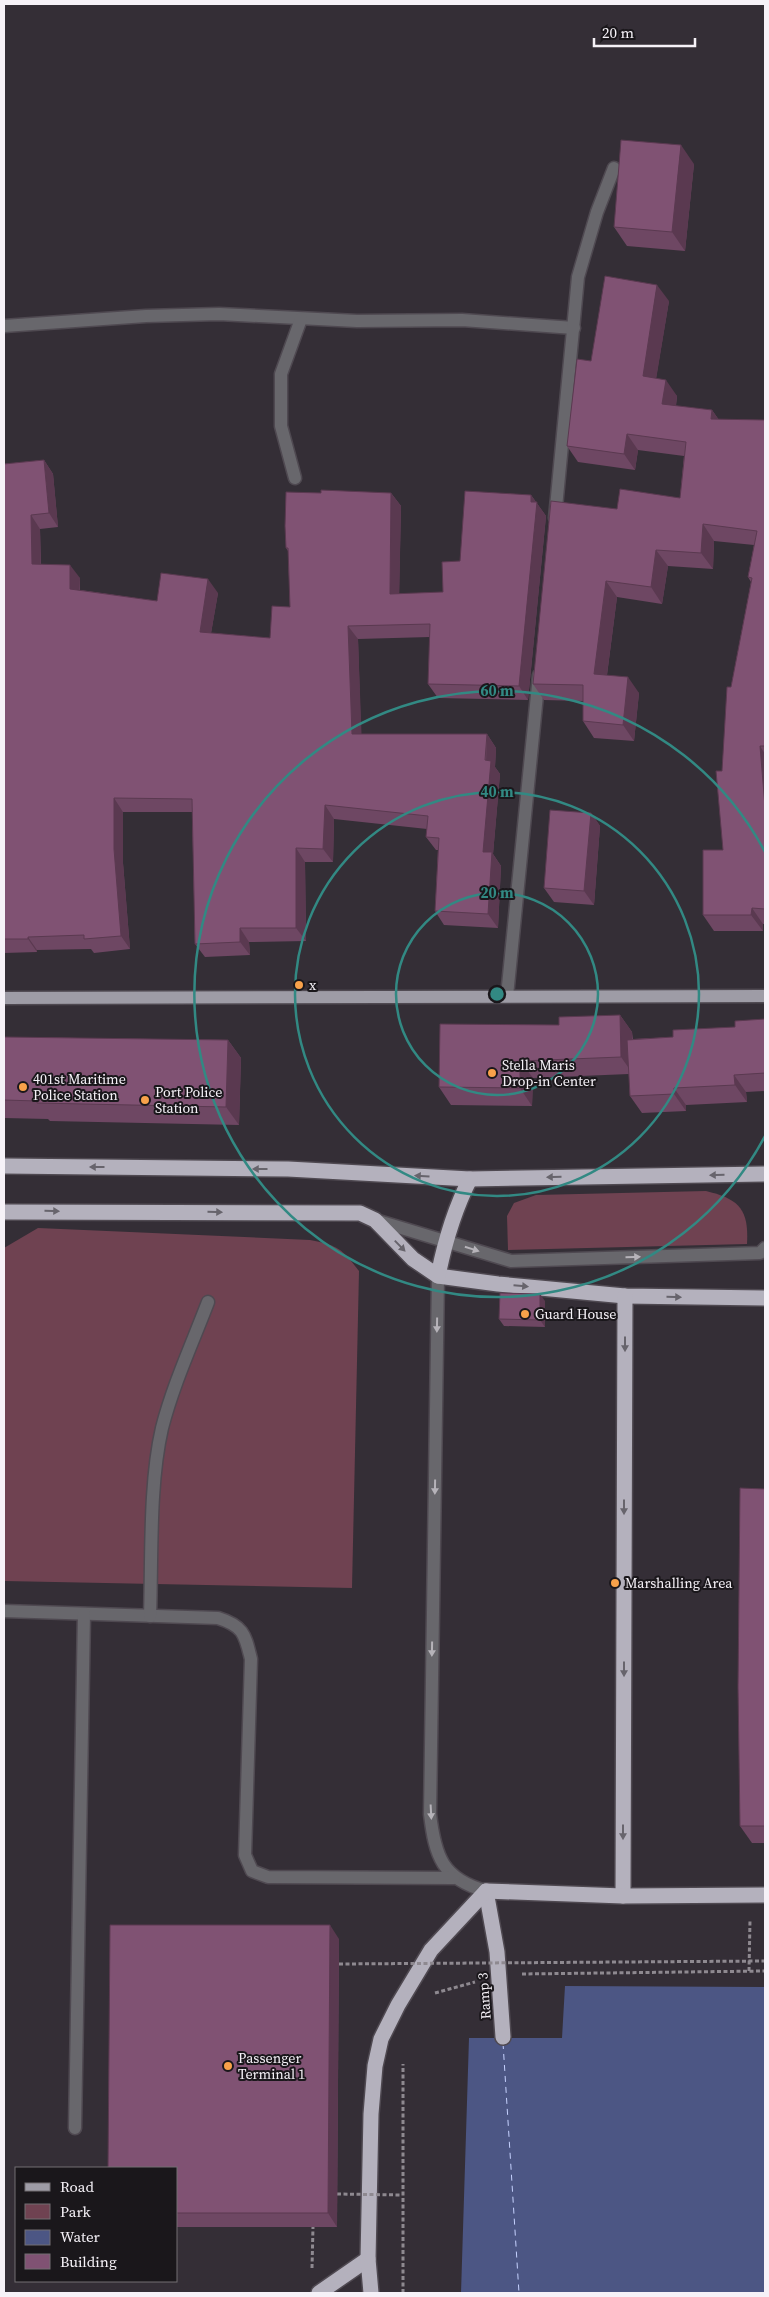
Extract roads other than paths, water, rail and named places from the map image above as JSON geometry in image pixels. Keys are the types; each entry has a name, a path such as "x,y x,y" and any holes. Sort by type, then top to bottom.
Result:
{"highway":[{"path":"4,1166 288,1169 470,1179 765,1174"},
{"path":"438,1276 446,1240 458,1202 470,1179"},
{"path":"4,1212 360,1213 375,1220 413,1259 438,1276 498,1284 625,1296 765,1298"},
{"path":"623,1896 625,1296"},
{"path":"371,2293 368,2259 371,2114 375,2066 381,2039 398,2005 431,1950 486,1891 623,1896 758,1895"},
{"name":"Ramp 3","path":"486,1891 497,1952 503,2037"},
{"path":"319,2293 368,2259"}],"main road":[{"path":"4,998 765,996"}],"street":[{"path":"553,534 578,277 597,212 614,168"},
{"path":"4,326 155,316 219,314 301,319 462,320 574,328"},
{"path":"295,478 281,426 281,374 301,319"},
{"path":"507,996 540,662"},
{"path":"375,1220 511,1261 763,1250"},
{"path":"438,1276 430,1814 436,1846 443,1862 454,1878 468,1886 486,1891"},
{"path":"150,1616 155,1478 162,1430 170,1401 208,1302"},
{"path":"4,1611 218,1618 234,1623 244,1634 251,1659 245,1855 252,1871 268,1877 454,1878"},
{"path":"75,2128 84,1614"}],"water":[{"path":"565,1986 765,1987 765,2293 461,2293 469,2038 562,2038"}],"place":[{"name":"x","path":"299,985"},
{"name":"Stella Maris Drop-in Center","path":"492,1073"},
{"name":"401st Maritime Police Station","path":"23,1087"},
{"name":"Port Police Station","path":"145,1100"},
{"name":"Guard House","path":"525,1314"},
{"name":"Marshalling Area","path":"615,1583"},
{"name":"Passenger Terminal 1","path":"228,2066"}]}
